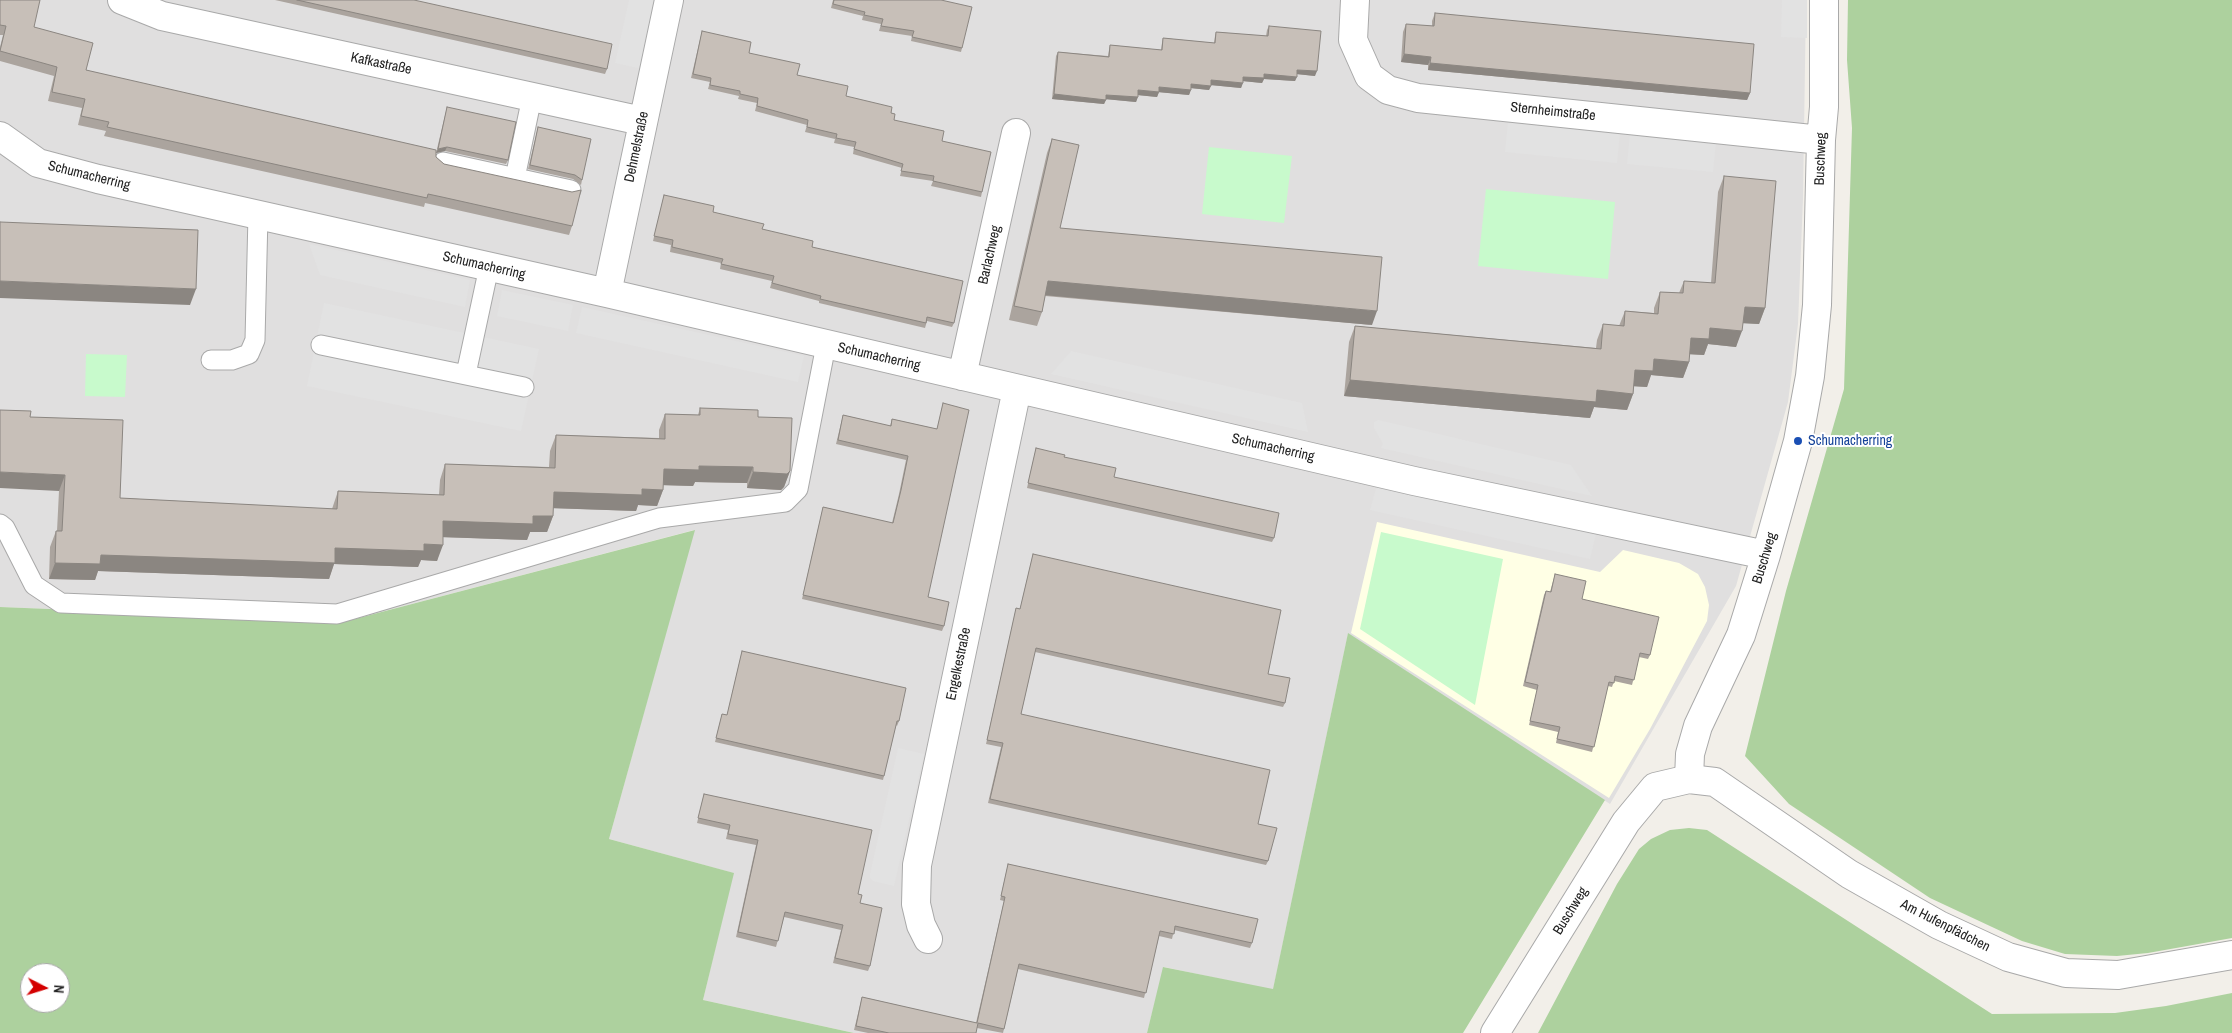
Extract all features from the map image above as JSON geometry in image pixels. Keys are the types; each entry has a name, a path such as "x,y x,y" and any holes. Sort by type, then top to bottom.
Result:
{"street":[{"name":"Kafkastraße","path":"122,0 162,16 642,121"},
{"name":"Dehmelstraße","path":"607,293 669,0"},
{"name":"Sternheimstraße","path":"1355,0 1353,40 1369,76 1388,90 1418,98 1821,140"},
{"name":"Buschweg","path":"1495,1033 1626,822 1655,787 1689,779 1690,754 1698,726 1741,635 1798,442 1810,376 1817,305 1821,140 1824,107 1824,0"},
{"name":"Barlachweg","path":"962,376 1016,133"},
{"name":"Schumacherring","path":"0,136 38,163 98,179 607,293 1414,481 1766,554"},
{"name":"Engelkestraße","path":"928,939 921,924 916,904 917,865 1017,389"},
{"name":"Am Hufenpfädchen","path":"1689,779 1715,782 1850,874 1939,925 2008,957 2066,974 2118,975 2232,954"}],"lane":[{"path":"515,178 532,97"},
{"path":"442,162 571,190"},
{"path":"211,360 232,360 249,354 255,340 258,215"},
{"path":"466,374 489,267"},
{"path":"321,345 524,387"},
{"path":"0,524 6,528 34,585 61,603 337,614 659,518 785,502 798,489 826,345"}],"shaded area":[{"path":"0,0 1806,0 1803,198 1798,324 1788,402 1736,586 1610,804 1348,634 1273,990 1164,967 1147,1033 854,1033 703,1000 733,873 609,839 694,530 347,621 0,607"},
{"path":"629,0 657,0 642,69 615,63"},
{"path":"1782,0 1807,0 1807,38 1781,37"},
{"path":"1508,122 1620,133 1617,163 1505,152"},
{"path":"1630,134 1716,142 1713,172 1627,164"},
{"path":"309,244 470,280 465,307 320,275"},
{"path":"502,290 573,305 568,331 497,316"},
{"path":"324,303 539,349 521,431 307,386"},
{"path":"582,307 804,356 798,382 576,333"},
{"path":"1071,351 1302,403 1308,432 1051,374"},
{"path":"1378,420 1571,465 1592,496 1381,448 1383,444 1374,428 1374,422"},
{"path":"1377,485 1596,534 1590,559 1370,510"},
{"path":"1377,522 1600,572 1623,550 1679,563 1698,574 1705,587 1709,605 1707,621 1650,729 1609,798 1351,633"},
{"path":"898,748 924,754 894,886 873,881 870,878 870,874"}],"green space":[{"path":"1848,0 2232,0 2232,938 2148,953 2117,956 2065,954 2022,941 1930,898 1789,804 1745,756 1786,591 1844,389 1852,128 1847,60"},
{"path":"1209,147 1292,156 1284,223 1202,214"},
{"path":"1486,189 1615,202 1608,279 1478,266"},
{"path":"86,354 127,355 125,397 85,396"},
{"path":"695,530 609,839 734,873 703,1000 854,1033 0,1033 0,607 347,621"},
{"path":"1381,532 1503,559 1475,705 1360,629"},
{"path":"1348,633 1605,800 1463,1033 1147,1033 1163,967 1273,989"},
{"path":"1689,828 1707,830 1992,1014 2115,1013 2166,1006 2232,993 2232,1033 1538,1033 1617,884 1639,849 1651,839 1670,830"}],"building":[{"path":"0,0 40,0 34,27 93,43 86,70 436,150 436,157 444,164 572,192 581,190 572,226 428,194 427,198 107,127 109,122 81,116 85,99 52,92 57,67 0,51 6,26 0,25"},
{"path":"297,0 414,0 612,44 607,69"},
{"path":"834,0 941,0 972,7 962,48 912,37 914,31 881,26 883,19 864,15 865,12 833,4"},
{"path":"1435,13 1754,44 1750,93 1430,63 1431,57 1404,54 1406,24 1434,26"},
{"path":"1269,26 1321,31 1317,71 1297,70 1297,77 1264,74 1264,78 1243,77 1243,83 1211,80 1211,86 1191,84 1191,90 1159,87 1159,92 1138,90 1138,97 1106,95 1106,100 1054,94 1058,52 1109,57 1110,45 1162,50 1163,38 1215,43 1216,32 1268,36"},
{"path":"702,31 751,42 749,53 800,64 797,75 848,86 846,96 892,107 891,113 895,114 894,120 944,131 942,141 991,152 982,192 933,181 934,176 901,171 903,164 854,149 856,142 836,138 837,134 807,127 808,120 757,106 758,98 740,94 740,91 710,85 711,78 693,74"},
{"path":"447,107 516,122 508,160 447,147 438,149"},
{"path":"538,127 591,139 582,180 575,175 530,165"},
{"path":"1052,139 1079,145 1060,228 1382,257 1377,311 1048,281 1042,312 1014,306"},
{"path":"1724,176 1776,181 1765,308 1745,307 1742,331 1710,328 1709,339 1691,338 1689,362 1654,359 1653,371 1635,370 1633,394 1597,390 1596,402 1350,380 1355,326 1601,349 1603,324 1624,326 1625,311 1658,314 1660,292 1683,293 1684,281 1715,283"},
{"path":"664,195 714,206 713,212 764,224 762,229 813,241 812,247 963,281 954,323 927,317 926,323 820,299 821,296 772,283 774,276 721,264 723,259 672,247 673,240 654,236"},
{"path":"0,222 198,230 196,289 0,281"},
{"path":"943,403 969,410 928,597 949,602 944,626 803,595 823,507 893,523 901,490 908,456 838,440 843,415 891,426 892,419 937,429"},
{"path":"700,408 758,410 758,417 792,418 790,471 787,474 753,472 753,467 699,466 699,470 664,469 663,490 642,489 642,495 554,492 553,516 533,516 533,524 443,521 443,545 424,544 424,551 335,548 335,563 101,555 100,564 55,563 56,531 62,531 65,475 0,472 0,410 31,411 30,417 123,420 120,498 337,509 338,491 444,495 445,464 555,468 556,435 665,439 665,414 700,415"},
{"path":"1036,448 1065,455 1064,457 1116,468 1114,477 1279,513 1274,538 1028,483"},
{"path":"1033,554 1281,610 1268,674 1290,678 1285,703 1036,648 1021,714 1270,770 1258,824 1277,828 1268,861 990,799 1003,743 987,740 1016,608 1020,609"},
{"path":"1555,574 1586,581 1582,599 1659,617 1650,655 1640,653 1634,680 1615,676 1614,683 1609,682 1594,747 1557,739 1560,727 1530,721 1538,685 1525,682 1546,591 1551,592"},
{"path":"742,651 906,688 884,776 716,738 722,714 727,715"},
{"path":"704,794 872,830 858,894 862,895 860,903 882,908 870,966 835,958 843,925 785,912 778,941 738,932 758,840 728,834 730,825 698,818"},
{"path":"1008,864 1258,919 1252,943 1175,926 1174,934 1160,931 1146,993 1019,964 1004,1029 978,1023 976,1033 889,1033 856,1026 862,997 977,1023 1005,897 1001,896"}],"place":[{"name":"Schumacherring","path":"1798,441"}]}
